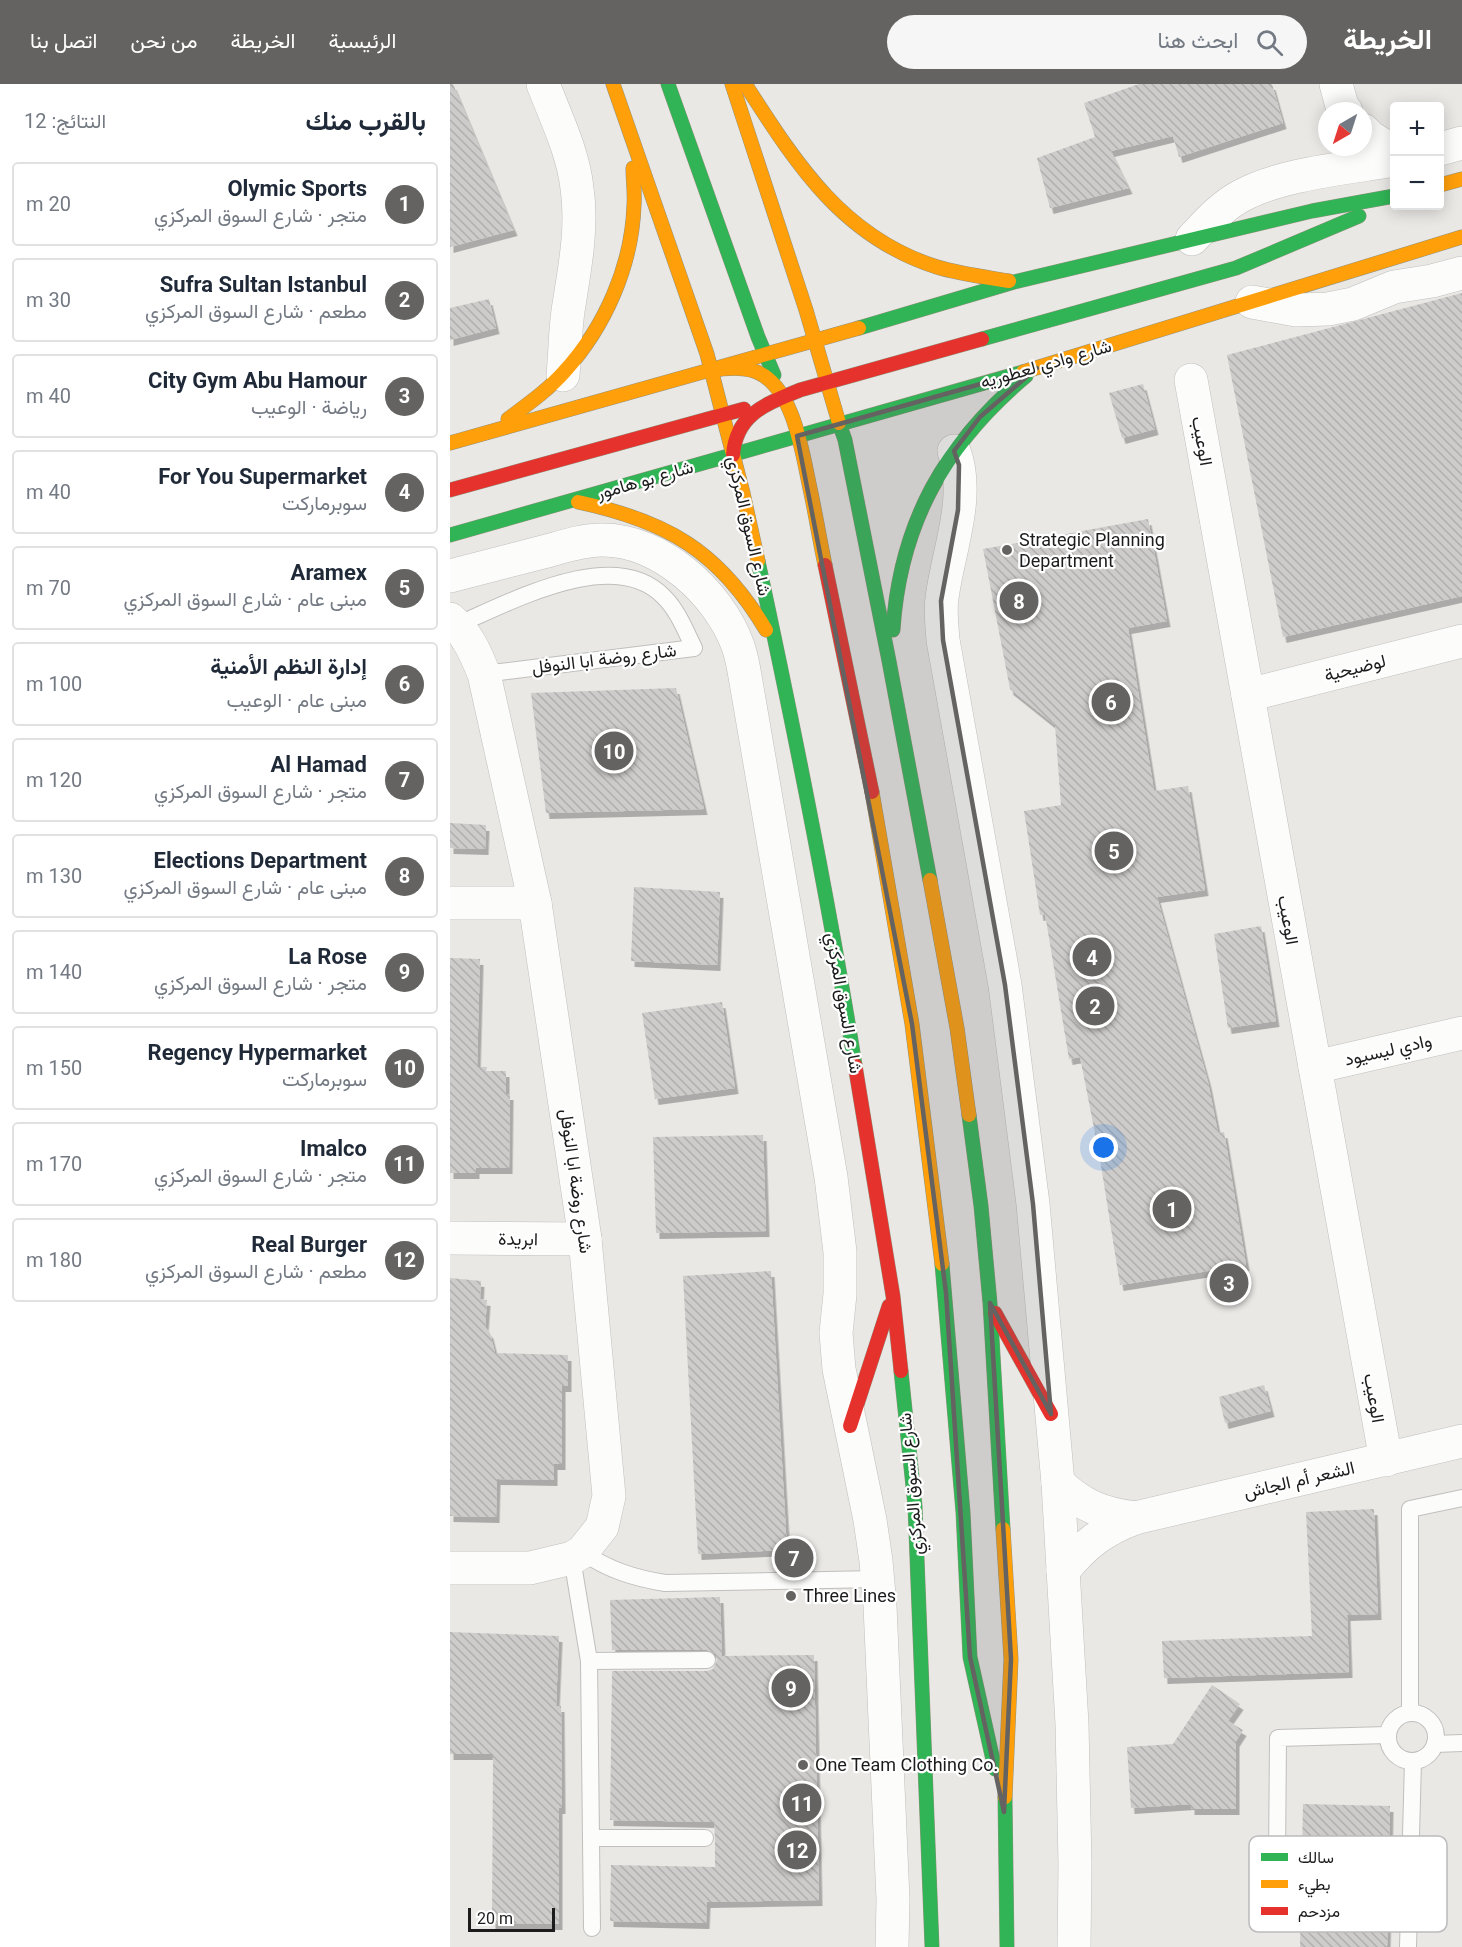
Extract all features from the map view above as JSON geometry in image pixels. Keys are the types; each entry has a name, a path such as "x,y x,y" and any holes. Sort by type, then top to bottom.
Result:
{"main road":[{"name":"شارع السوق المركزي","path":"612,84 701,335 743,492 779,658 841,978 893,1296 915,1506 932,1947"},
{"path":"668,84 765,356 783,395 802,448 877,819 912,1024 946,1293 963,1512 970,1657 1004,1812"},
{"path":"732,84 815,339 845,440 889,661 957,1028 981,1206 990,1304 1011,1659 1004,1812 1007,1947"},
{"path":"745,84 802,170 825,197 860,230 893,249 928,264 1014,282"},
{"path":"474,436 499,425 543,394 563,375 585,348 604,318 617,288 628,252 633,217 634,182 627,124"},
{"path":"1444,184 1462,179"},
{"path":"450,443 765,356 815,339 1014,282 1157,249 1192,238 1312,211 1390,197"},
{"path":"450,490 723,416 827,382 1236,268 1390,203"},
{"name":"شارع وادي لعطوريه","path":"839,423 1037,368 1462,237"},
{"path":"733,455 734,440 742,423 754,412 783,395 808,372 815,357 815,339"},
{"path":"711,370 734,368 759,373 770,381 796,412 804,418 815,423 839,423"},
{"path":"889,661 898,584 907,547 936,478 980,417 1007,390 1037,368"},
{"name":"شارع بو هامور","path":"450,535 839,423"},
{"path":"574,501 607,506 640,517 670,531 699,550 746,598 765,627 779,658"},
{"path":"850,1426 893,1296"},
{"path":"990,1304 1051,1414"}],"street":[{"path":"543,84 568,150 577,187 579,215 563,375"},
{"path":"1372,138 1390,149"},
{"path":"1444,148 1462,143"},
{"path":"1310,175 1322,156"},
{"path":"1192,238 1240,196 1266,184 1390,161"},
{"name":"شارع وادي لعطوريه","path":"1252,302 1296,310 1328,309 1353,304 1394,286 1432,281 1462,273"},
{"name":"الوعيب","path":"1191,380 1386,1460"},
{"path":"954,451 959,465 958,510 941,602 943,640 1005,985 1033,1204 1058,1483 1072,1724 1074,1947"},
{"path":"453,622 456,574 571,544 601,540 626,542 653,552 681,569 706,592 722,615 738,646 831,1177 840,1252 840,1294 836,1333 839,1369 870,1520 878,1579 893,1899 892,1947"},
{"name":"شارع روضة ابا النوفل","path":"453,622 475,650 484,674 535,903 585,1239 609,1496 602,1527 577,1555"},
{"name":"لوضيحية","path":"1248,695 1462,641"},
{"path":"450,903 535,903"},
{"name":"وادي ليسيود","path":"1315,1067 1462,1033"},
{"name":"ابريدة","path":"450,1238 585,1239"},
{"name":"الشعر أم الجاش","path":"1063,1571 1077,1553 1094,1538 1114,1526 1136,1518 1462,1441"},
{"name":"الشعر أم الجاش","path":"1058,1483 1093,1509 1136,1518"},
{"path":"450,1568 530,1568 577,1555"}],"lane":[{"name":"شارع روضة ابا النوفل","path":"453,622 581,577 613,574 640,579 663,596 680,617 693,648 484,674"},
{"path":"1410,1712 1410,1509 1462,1498"},
{"path":"592,1928 589,1660 577,1555 618,1573 641,1580 665,1583 878,1579"},
{"path":"589,1660 707,1660"},
{"path":"1410,1712 1426,1717 1433,1724 1436,1734 1431,1752 1423,1759 1413,1761 1403,1759 1395,1753 1389,1744 1388,1735 1391,1725 1397,1718 1410,1712"},
{"path":"1277,1836 1278,1738 1388,1735"},
{"path":"1435,1744 1462,1743"},
{"path":"1411,1836 1413,1761"},
{"path":"592,1838 705,1838"},
{"path":"1408,1932 1408,1947"}],"highlighted area":[{"path":"1037,368 980,417 954,451 959,465 958,510 941,601 943,640 1005,985 1033,1204 1051,1414 990,1303 1011,1659 1004,1812 970,1657 946,1293 912,1024 797,436"}],"building":[{"path":"450,84 453,84 514,230 450,247"},
{"path":"1139,84 1272,84 1283,123 1179,157 1173,136 1111,151 1129,188 1050,208 1037,158 1095,137 1084,103"},
{"path":"1462,293 1462,596 1283,637 1227,355"},
{"path":"489,299 496,328 450,340 450,308"},
{"path":"1143,384 1155,429 1122,438 1109,393"},
{"path":"1148,519 1167,621 1128,628 1154,791 1188,786 1205,890 1157,897 1208,1082 1218,1133 1224,1132 1246,1265 1120,1285 1100,1159 1080,1057 1069,1059 1045,914 1040,915 1024,811 1061,805 1055,725 1010,689 983,549"},
{"path":"676,688 704,809 546,813 531,693"},
{"path":"450,823 486,825 485,849 450,848"},
{"path":"634,887 720,892 717,965 631,961"},
{"path":"1261,926 1276,1021 1228,1028 1214,934"},
{"path":"450,958 480,959 477,1067 487,1067 486,1071 506,1071 506,1094 510,1094 509,1168 476,1168 476,1173 450,1173"},
{"path":"722,1002 735,1088 655,1099 642,1013"},
{"path":"763,1135 766,1231 656,1233 653,1137"},
{"path":"771,1271 787,1550 698,1554 683,1276"},
{"path":"450,1278 481,1281 480,1299 487,1300 485,1327 490,1333 495,1353 568,1355 568,1386 562,1386 562,1464 554,1464 554,1480 497,1479 496,1517 450,1516"},
{"path":"1264,1385 1271,1411 1225,1423 1219,1397"},
{"path":"1374,1509 1378,1614 1347,1615 1349,1672 1164,1678 1162,1641 1312,1636 1306,1512"},
{"path":"720,1597 722,1656 814,1655 819,1900 707,1902 706,1923 610,1921 611,1865 715,1867 714,1822 610,1820 612,1671 707,1671 713,1669 717,1660 716,1654 707,1650 612,1650 610,1600"},
{"path":"450,1632 559,1636 556,1706 561,1706 562,1808 559,1808 559,1924 492,1923 493,1754 450,1754"},
{"path":"1212,1685 1240,1704 1228,1721 1243,1730 1236,1741 1236,1809 1191,1809 1191,1804 1131,1808 1127,1747 1173,1744"},
{"path":"1303,1804 1390,1806 1389,1836 1302,1836"},
{"path":"1300,1932 1387,1932 1387,1947 1300,1947"}],"traffic: fast":[{"path":"668,84 758,337 774,375"},
{"path":"859,328 1014,282 1312,211 1390,197"},
{"path":"982,339 1236,268 1359,216"},
{"path":"450,535 1023,372"},
{"path":"893,630 897,591 905,555 932,488 950,458 972,429 1026,376"},
{"path":"839,423 845,440 930,880"},
{"path":"758,561 810,812 855,1065"},
{"path":"969,1115 981,1206 990,1303 1003,1529"},
{"path":"942,1264 963,1512 970,1657 995,1769"},
{"path":"901,1371 915,1506 932,1947"},
{"path":"1005,1797 1007,1947"}],"traffic: slow":[{"path":"613,84 707,354 758,561"},
{"path":"732,84 806,310 839,423"},
{"path":"745,84 783,142 824,194 874,237 904,254 937,267 1009,281"},
{"path":"508,419 545,391 564,372 592,336 604,315 622,273 628,250 634,205 633,168"},
{"path":"1444,184 1462,179"},
{"path":"1023,372 1462,237"},
{"path":"450,443 859,328"},
{"path":"711,370 734,368 757,372 770,380 789,408 800,444 825,565"},
{"path":"578,502 638,519 688,544 729,579 766,630"},
{"path":"872,792 912,1024 942,1264"},
{"path":"930,880 957,1028 969,1115"},
{"path":"1003,1529 1011,1659 1005,1797"}],"traffic: jam":[{"path":"733,455 735,441 747,420 755,412 776,400 800,390 982,339"},
{"path":"450,490 744,409"},
{"path":"825,565 872,792"},
{"path":"855,1065 893,1296 901,1371"},
{"path":"850,1426 889,1306"},
{"path":"995,1313 1051,1414"}],"place":[{"name":"Strategic Planning Department","path":"1007,550"},
{"name":"Elections Department","path":"1019,601"},
{"name":"إدارة النظم الأمنية","path":"1111,702"},
{"name":"Regency Hypermarket","path":"614,751"},
{"name":"Aramex","path":"1114,851"},
{"name":"For You Supermarket","path":"1092,957"},
{"name":"Sufra Sultan Istanbul","path":"1095,1006"},
{"name":"Olymic Sports","path":"1172,1209"},
{"name":"City Gym Abu Hamour","path":"1229,1283"},
{"name":"Al Hamad","path":"794,1558"},
{"name":"Three Lines","path":"791,1596"},
{"name":"La Rose","path":"791,1688"},
{"name":"One Team Clothing Co.","path":"803,1765"},
{"name":"Imalco","path":"802,1803"},
{"name":"Real Burger","path":"797,1850"}]}
